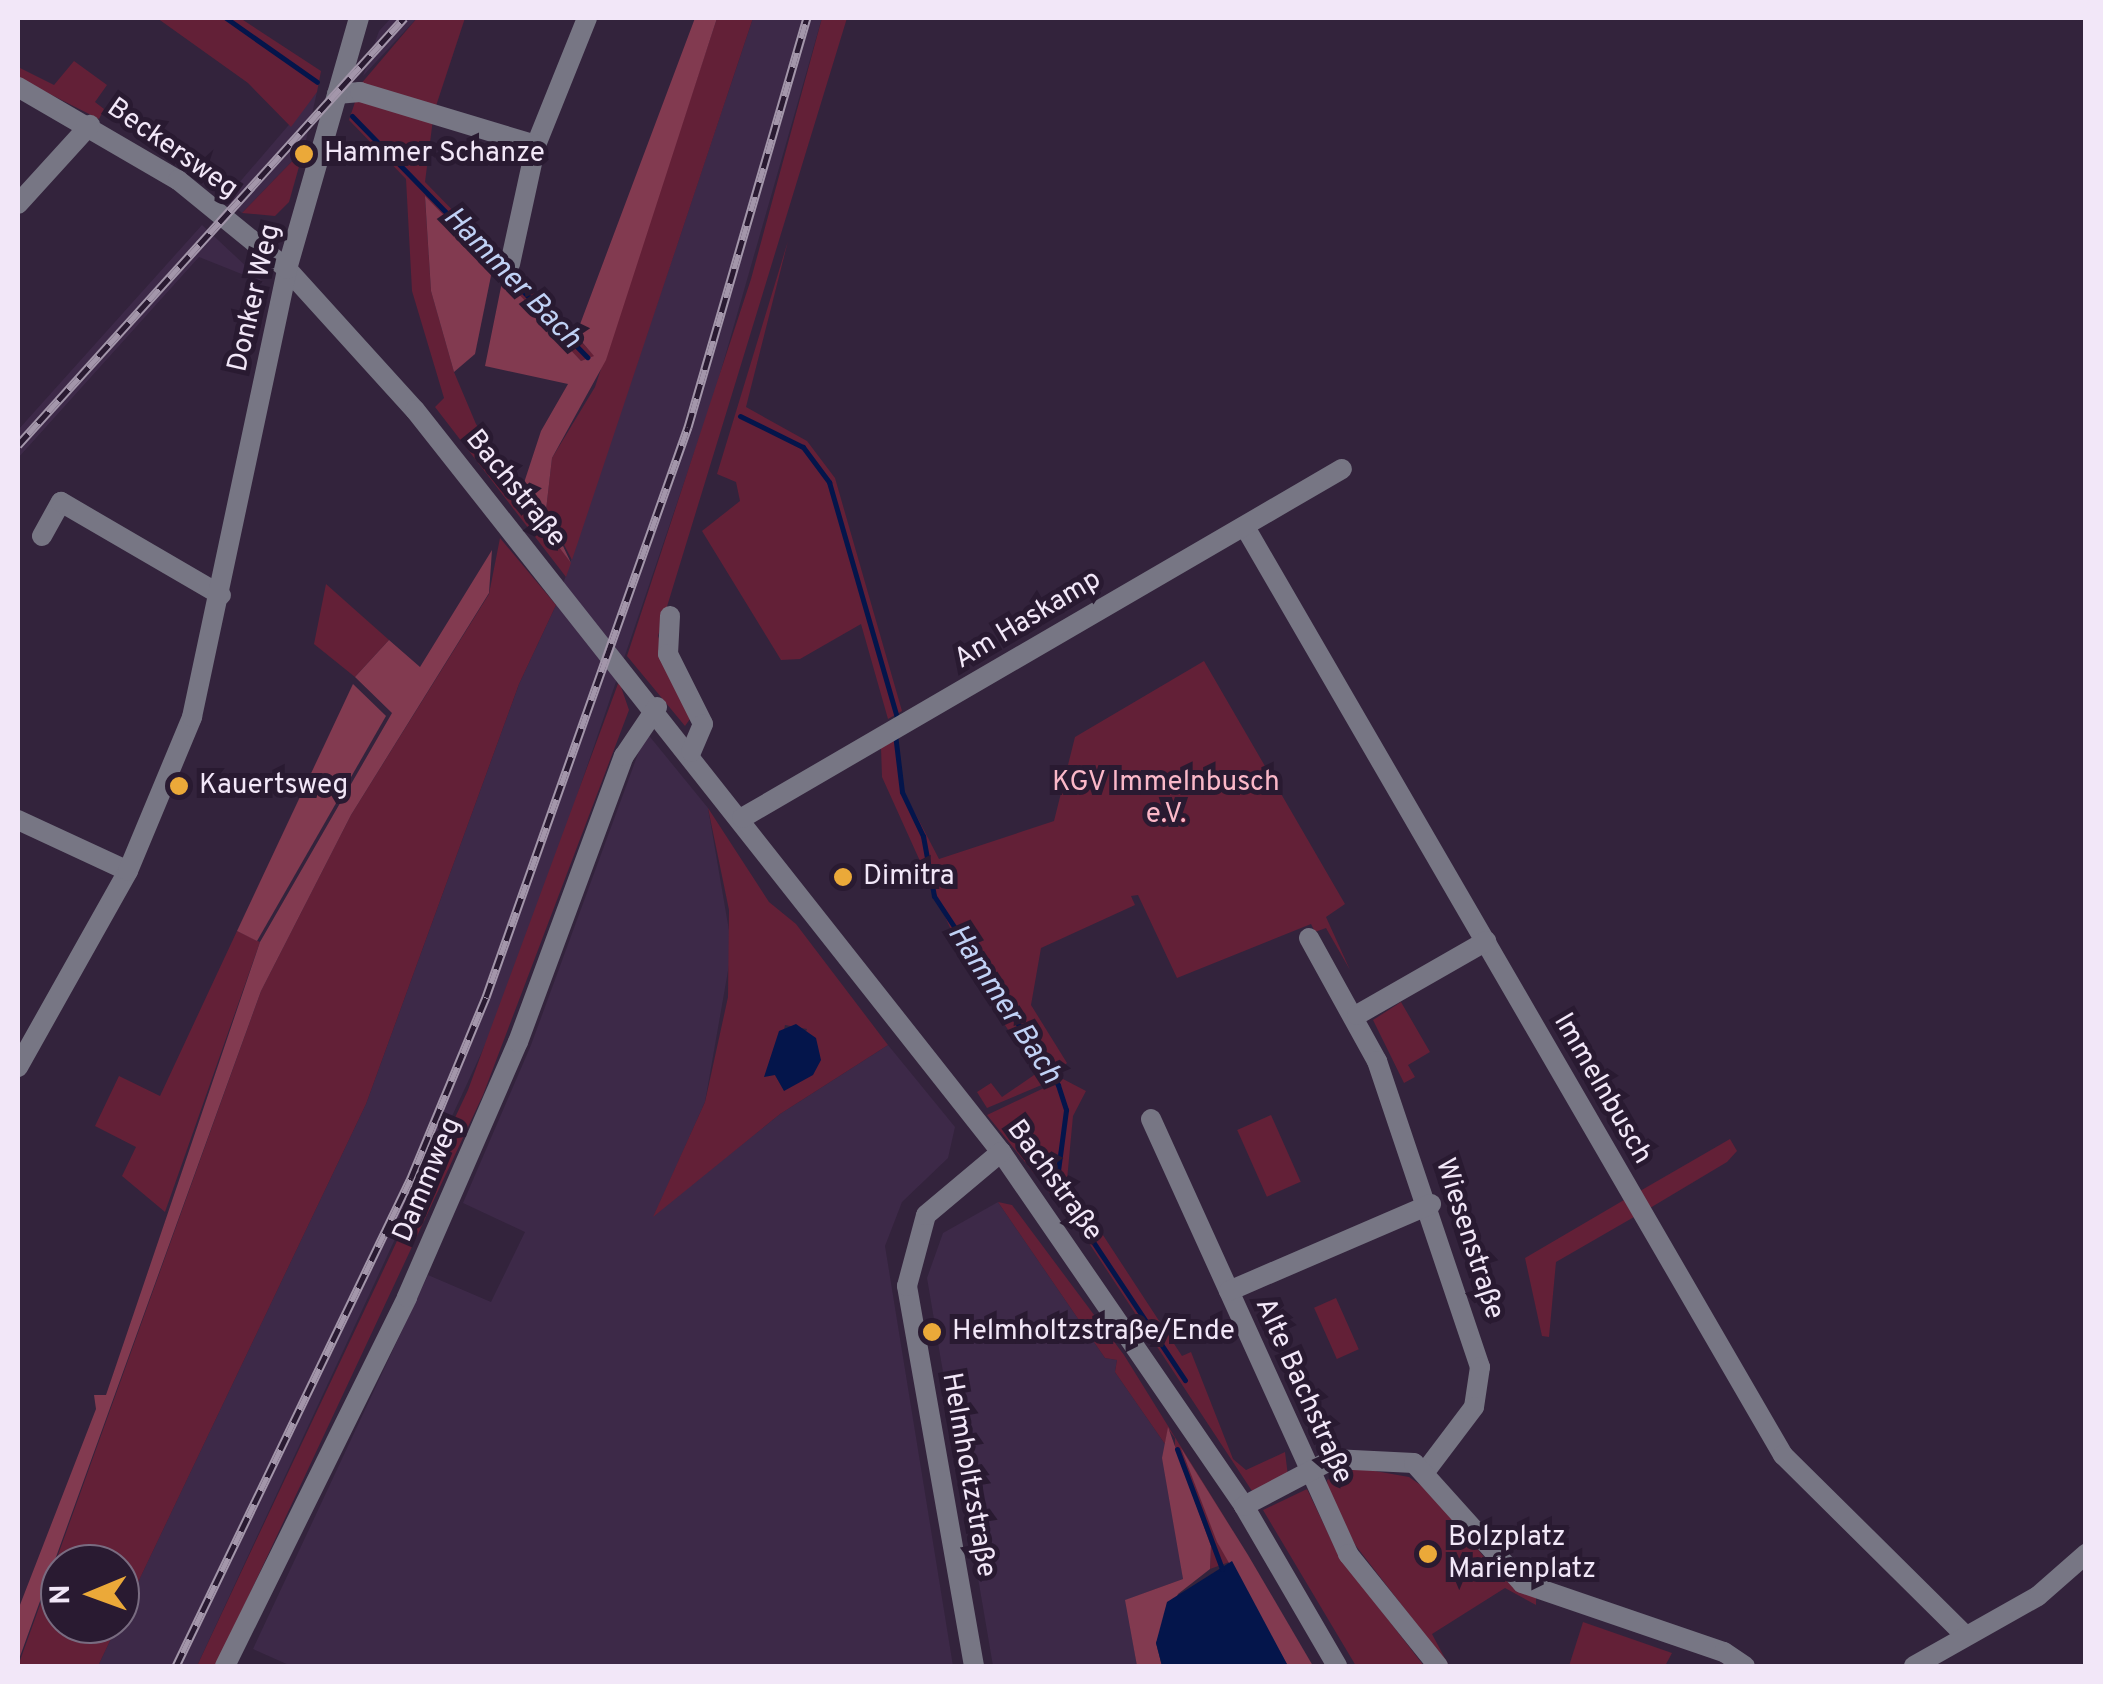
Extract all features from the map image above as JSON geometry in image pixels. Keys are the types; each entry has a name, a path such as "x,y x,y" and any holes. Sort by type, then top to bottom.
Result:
{"street":[{"name":"Donker Weg","path":"18,1067 128,870 192,717 221,595 286,269 359,18"},
{"path":"510,264 536,145 586,18"},
{"name":"Beckersweg","path":"18,87 90,125 178,180 286,269"},
{"path":"337,94 360,92 536,145"},
{"path":"18,204 90,125"},
{"name":"Bachstraße","path":"286,269 415,410 657,708 1001,1152 1244,1506 1337,1666"},
{"name":"Am Haskamp","path":"742,818 1342,469"},
{"path":"42,536 61,502 221,595"},
{"name":"Immelnbusch","path":"1246,527 1783,1455 1966,1636"},
{"path":"670,616 668,654 703,724 691,752"},
{"name":"Dammweg","path":"224,1666 407,1297 518,1042 624,756 657,708"},
{"path":"18,820 128,870"},
{"name":"Wiesenstraße","path":"1309,938 1357,1015 1431,1204 1480,1367 1474,1407 1424,1473"},
{"path":"1357,1015 1486,941"},
{"name":"Alte Bachstraße","path":"1151,1119 1348,1554 1438,1666"},
{"name":"Helmholtzstraße","path":"974,1666 907,1286 926,1215 1001,1152"},
{"path":"1228,1291 1431,1204"},
{"path":"1244,1506 1311,1476 1333,1459 1362,1457 1414,1463 1498,1564 1548,1596 1610,1611 1746,1666"},
{"path":"1914,1666 2038,1596 2086,1554"}],"shaded area":[{"path":"391,18 417,18 363,76 379,31"},
{"path":"695,18 717,18 606,360 552,458 546,510 571,563 520,495 541,431 568,384 485,366 503,277 581,361 594,356 576,335"},
{"path":"753,18 822,18 714,395 511,989 197,1666 98,1666 108,1644 140,1644 140,1578 366,1104 519,684 556,605"},
{"path":"317,92 304,149 242,213 226,198"},
{"path":"425,196 493,266 475,354 454,372 431,291"},
{"path":"202,225 264,283 199,257 18,458 18,430"},
{"path":"492,550 489,593 351,815 261,991 61,1544 44,1544 96,1409 94,1395 106,1395 260,942 392,713 355,677 389,640 420,667"},
{"path":"353,684 386,716 257,941 237,931"},
{"path":"646,732 708,808 732,948 705,1102 655,1214 780,1114 888,1045 955,1127 948,1158 902,1202 885,1246 953,1666 291,1666 253,1649 428,1275 491,1302 525,1232 463,1203 531,1045"},
{"path":"796,1024 816,1038 821,1060 813,1075 784,1091 775,1075 764,1077 779,1031"},
{"path":"998,1202 1105,1358 1117,1360 1115,1372 1165,1444 1183,1579 1126,1600 1137,1666 993,1666 927,1278 943,1233"},
{"path":"1168,1427 1211,1546 1210,1569 1178,1594 1156,1643 1162,1666 1137,1666 1125,1600 1183,1579 1162,1458"},
{"path":"1181,1448 1313,1666 1288,1666 1217,1542"},
{"path":"40,1553 40,1601 18,1662 18,1610"},
{"path":"1232,1561 1288,1666 1162,1666 1156,1643 1167,1602"}],"green space":[{"path":"157,18 240,18 321,71 317,92 291,127 248,83"},
{"path":"417,18 465,18 435,109 360,85"},
{"path":"717,18 753,18 572,560 546,510 552,458 595,387"},
{"path":"822,18 847,18 658,636 690,719 685,726 627,656 751,279"},
{"path":"74,61 107,85 95,102 104,109 99,119 18,78 18,67 54,85"},
{"path":"357,96 433,119 425,182 595,356 581,361 425,198 431,291 454,372 476,424 571,563 566,577 435,407 444,398 412,291 406,179 349,120"},
{"path":"304,149 289,202 275,216 242,213"},
{"path":"788,241 746,407 807,441 835,478 902,711 888,719 861,624 800,659 781,660 702,531 740,501 736,482 717,474"},
{"path":"500,538 556,605 519,684 366,1104 140,1578 140,1544 62,1544 261,991 351,815 489,594"},
{"path":"326,584 389,640 355,677 314,644"},
{"name":"KGV Immelnbusch e.V.","path":"1204,661 1345,904 1326,917 1350,970 1326,928 1315,932 1311,924 1177,978 1138,895 1131,896 1135,905 1041,948 1031,1005 1067,1063 1044,1084 987,1108 977,1092 991,1083 1002,1097 1037,1073 946,937 952,932 882,777 881,748 898,738 902,788 939,859 1054,821 1075,737"},
{"path":"619,681 629,710 483,1095 216,1666 197,1666 468,1090"},
{"path":"708,808 769,902 796,924 888,1045 780,1114 653,1217 705,1102 728,997 729,910","holes":["785,1025 807,1029 784,1090 775,1075"]},
{"path":"237,931 260,942 165,1212 122,1176 136,1147 95,1126 119,1076 160,1096"},
{"path":"1401,1002 1430,1052 1408,1065 1415,1077 1404,1083 1373,1020"},
{"path":"1063,1079 1086,1091 1073,1116 1067,1180 1182,1356 1191,1352 1233,1459 1246,1470 1285,1452 1288,1476 1252,1491 1083,1234 987,1115"},
{"path":"1271,1115 1301,1182 1267,1197 1237,1130"},
{"path":"1730,1139 1737,1151 1727,1162 1650,1208 1640,1191"},
{"path":"1624,1200 1634,1217 1556,1262 1549,1337 1542,1336 1525,1258"},
{"path":"998,1202 1012,1205 1124,1355 1248,1555 1182,1450 1232,1561 1210,1569 1211,1546 1175,1458 1175,1438 1168,1429 1165,1444 1115,1372 1117,1360 1105,1358"},
{"path":"1336,1298 1359,1349 1337,1359 1314,1308"},
{"path":"1358,1468 1409,1477 1435,1495 1499,1576 1536,1595 1536,1605 1505,1588 1432,1634 1449,1666 1356,1546 1329,1496 1327,1480"},
{"path":"1307,1489 1339,1556 1424,1666 1356,1666 1263,1510"},
{"path":"40,1605 40,1644 108,1644 98,1666 18,1666"},
{"path":"1583,1622 1672,1653 1665,1666 1569,1666"}],"waterway":[{"name":"Hammer Bach","path":"226,18 317,82"},
{"name":"Hammer Bach","path":"352,116 587,357"},
{"name":"Hammer Bach","path":"740,416 803,447 829,482 897,718"},
{"name":"Hammer Bach","path":"895,734 902,792 923,836 934,896 1058,1085 1066,1110 1056,1186 1185,1380"},
{"name":"Hammer Bach","path":"1177,1449 1222,1569"}],"railway":[{"path":"18,445 404,18"},
{"path":"176,1666 411,1178 486,997 688,427 807,18"}],"place":[{"name":"Hammer Schanze","path":"304,154"},
{"name":"Kauertsweg","path":"179,786"},
{"name":"Dimitra","path":"843,877"},
{"name":"Helmholtzstraße/Ende","path":"932,1332"},
{"name":"Bolzplatz Marienplatz","path":"1428,1554"}]}
